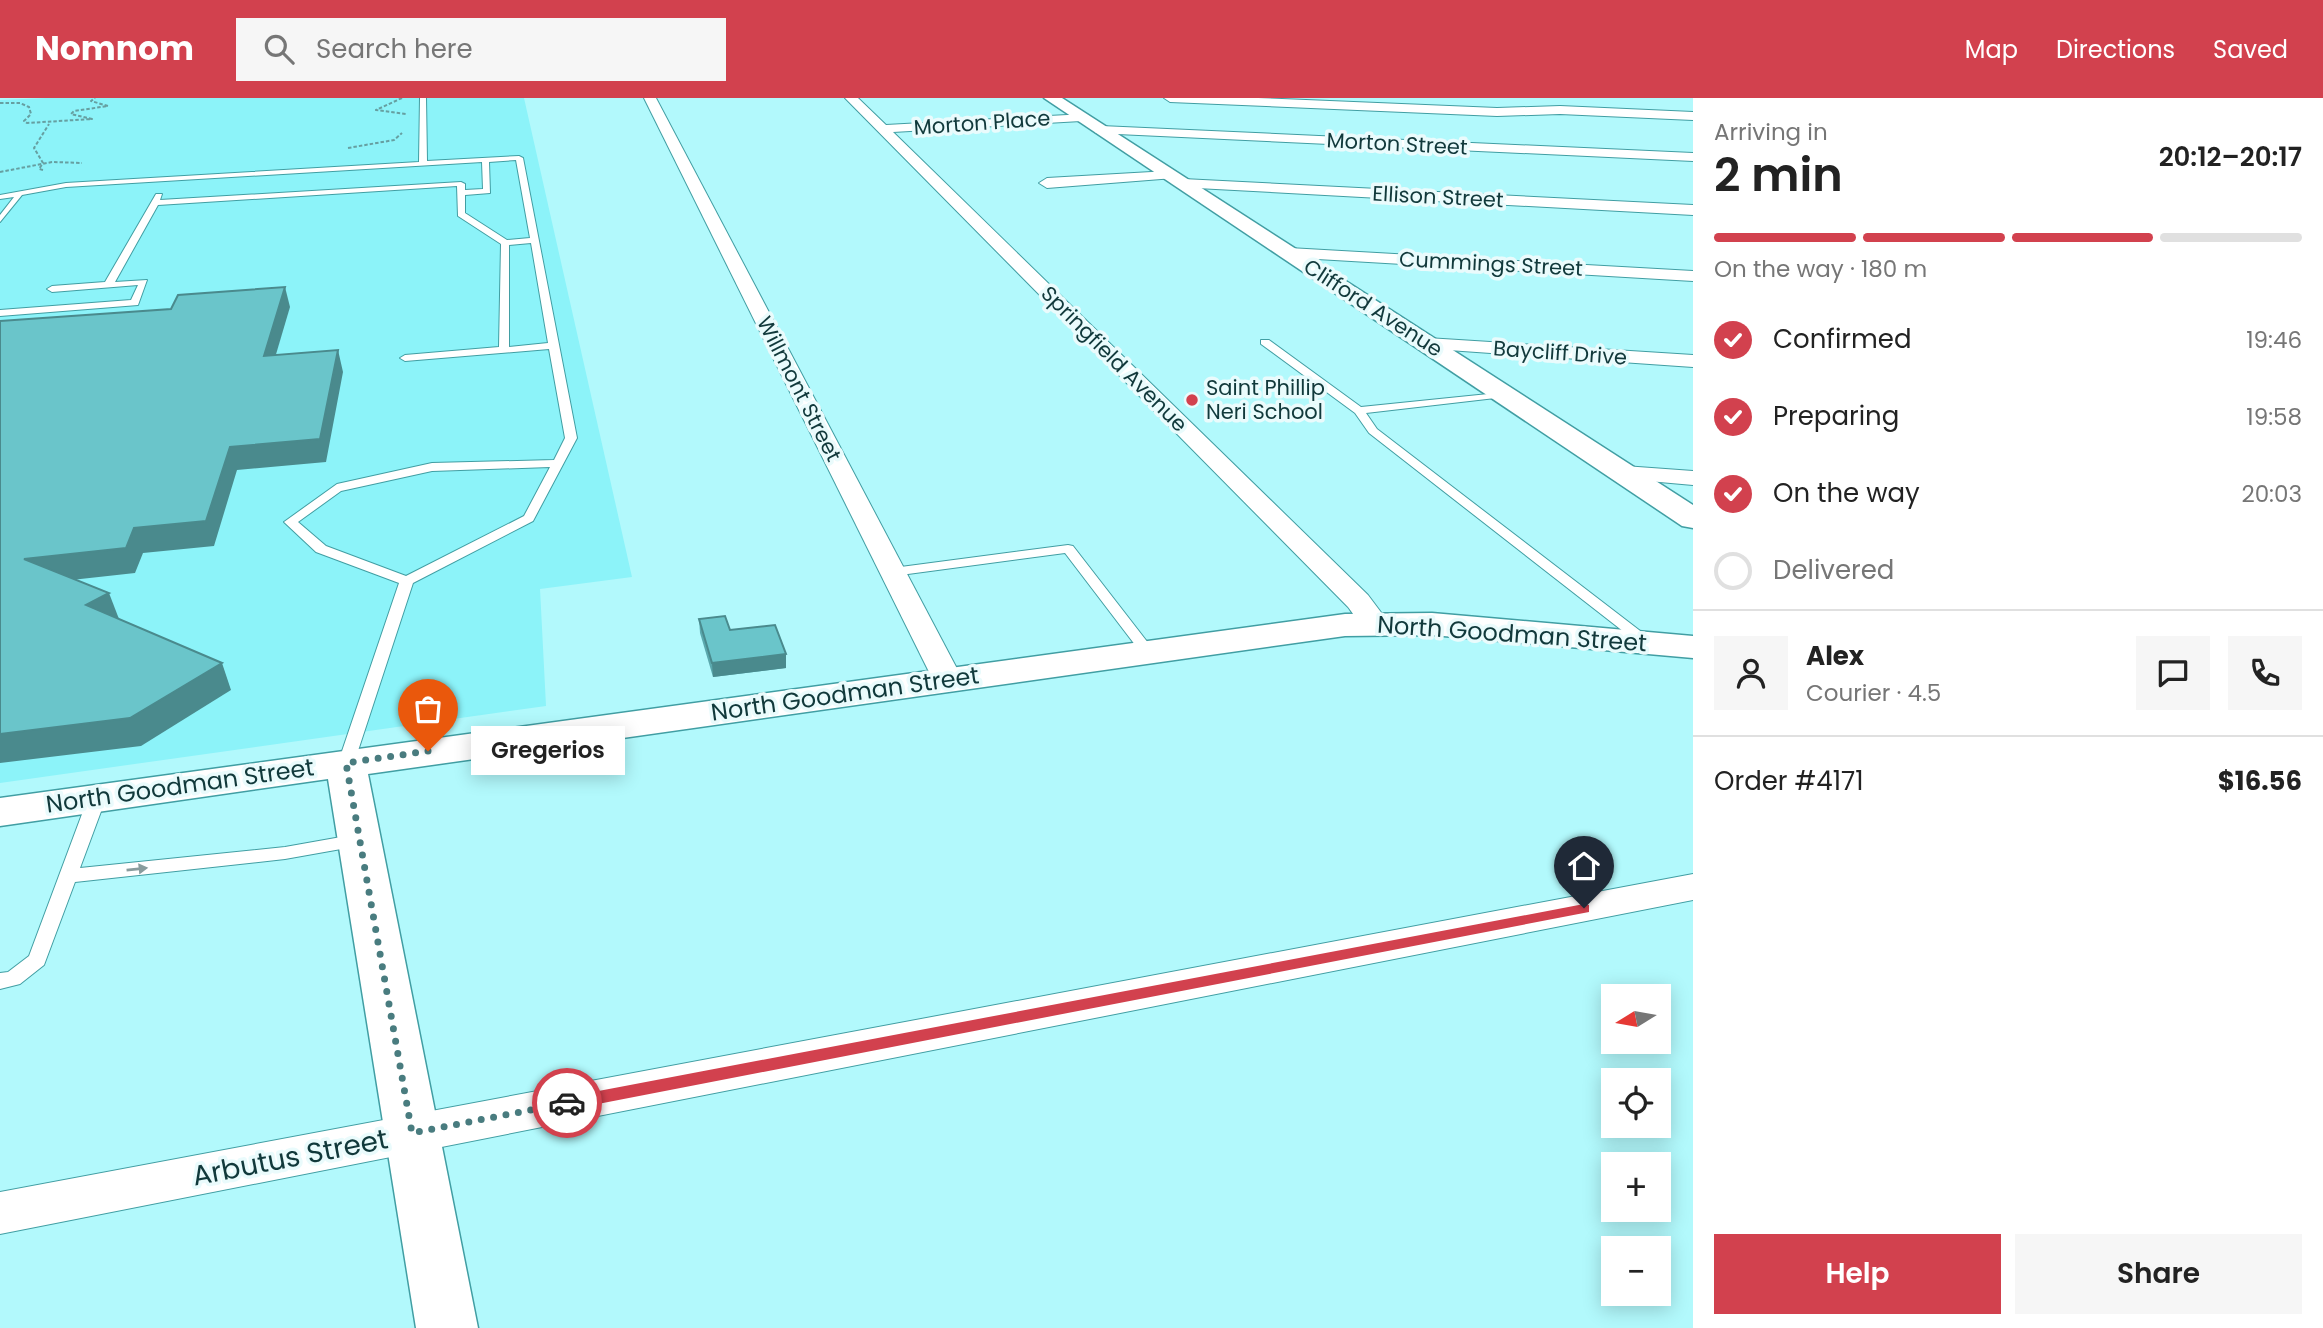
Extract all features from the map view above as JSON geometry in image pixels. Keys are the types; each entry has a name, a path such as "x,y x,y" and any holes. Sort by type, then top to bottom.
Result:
{"main road":[{"name":"Clifford Avenue","path":"1052,98 1693,519"},
{"name":"North Goodman Street","path":"0,812 1313,628 1375,623 1469,626 1693,647"},
{"path":"346,763 447,1328"}],"street":[{"name":"Willmont Street","path":"650,98 948,680"},
{"name":"Springfield Avenue","path":"851,98 1358,601 1375,623"},
{"path":"1170,98 1483,111 1547,110 1693,116"},
{"path":"1450,98 1521,127"},
{"name":"Morton Place","path":"884,129 1081,117"},
{"name":"Morton Street","path":"1101,130 1693,157"},
{"path":"1546,137 1584,152"},
{"path":"1624,154 1670,172"},
{"name":"Ellison Street","path":"1047,183 1176,179 1693,210"},
{"name":"Cummings Street","path":"1289,253 1693,276"},
{"name":"Baycliff Drive","path":"1427,344 1693,361"},
{"path":"1624,473 1693,478"},
{"name":"Arbutus Street","path":"0,1213 1693,887"}],"lane":[{"path":"423,98 423,164"},
{"path":"0,197 19,196 66,185 519,158 571,438 529,519 407,581 346,763"},
{"path":"461,193 487,191 485,160"},
{"path":"108,285 168,179"},
{"path":"154,203 461,184 461,214 505,243 534,240"},
{"path":"0,220 19,196"},
{"path":"504,350 505,243"},
{"path":"0,313 135,303 144,282 51,289"},
{"path":"1265,342 1359,411 1373,431 1647,643"},
{"path":"405,358 554,346"},
{"path":"1359,411 1504,394"},
{"path":"407,581 321,549 290,522 337,488 432,467 558,464"},
{"path":"893,572 1068,549 1147,652"},
{"path":"0,981 13,979 37,960 97,798"},
{"path":"69,876 285,853 360,839"}],"path":[{"path":"0,103 27,105 32,111 24,121 26,123 50,123 92,118 71,114 74,111 108,106 91,101 95,98"},
{"path":"402,98 376,110 406,114"},
{"path":"43,163 34,148 50,123"},
{"path":"340,149 394,140 401,135 404,125"},
{"path":"43,163 38,169 67,173 66,185"},
{"path":"0,172 43,163 86,164"}],"shaded area":[{"path":"524,98 632,577 540,589 546,706 0,783 0,100"}],"building":[{"path":"285,287 264,356 338,350 320,439 230,447 206,521 134,528 126,548 24,559 109,593 86,605 222,663 130,718 0,734 0,321 171,309 178,295"},
{"path":"725,616 730,630 775,625 786,654 712,663 699,619"}],"way so far":[{"path":"428,751 346,763 412,1133 567,1103"}],"place":[{"name":"Saint Phillip Neri School","path":"1192,400"},
{"name":"Gregerios","path":"428,751"}],"route":[{"path":"567,1103 1584,908"}]}
